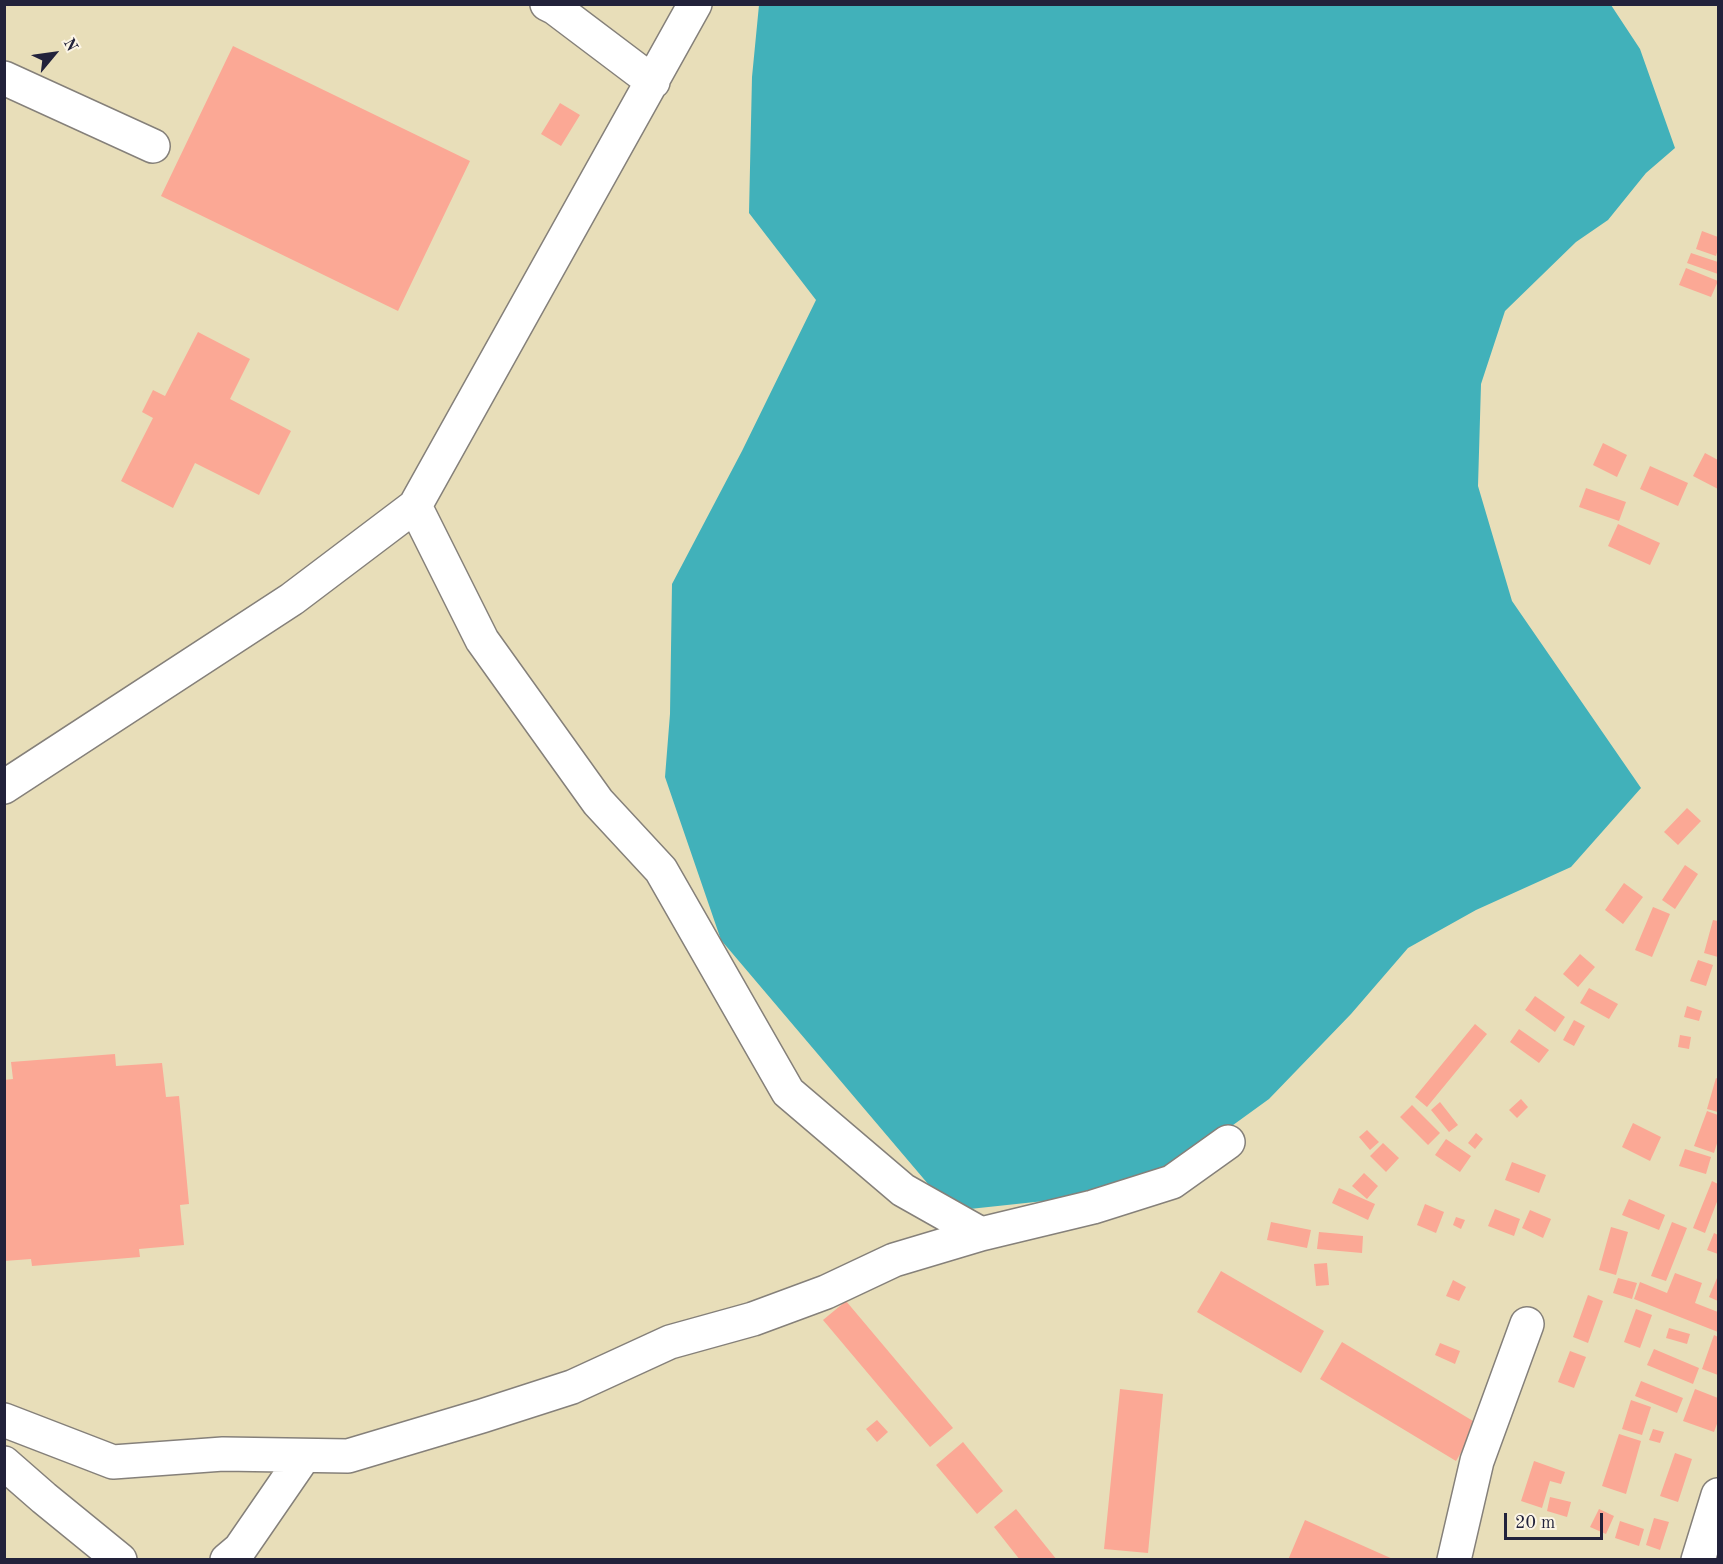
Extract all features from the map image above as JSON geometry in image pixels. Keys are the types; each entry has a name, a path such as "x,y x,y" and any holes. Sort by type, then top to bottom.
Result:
{"street":[{"path":"547,4 653,82"},
{"path":"4,787 292,599 415,506 695,4"},
{"path":"4,78 153,146"},
{"path":"415,506 482,640 598,802 661,870 788,1092 903,1190 981,1234"},
{"path":"4,1420 113,1462 222,1454 348,1456 572,1387 670,1342 753,1319 826,1292 894,1260 981,1234 1093,1207 1172,1182 1227,1142"},
{"path":"1454,1560 1477,1461 1527,1324"},
{"path":"227,1560 240,1549 304,1456"},
{"path":"4,1463 120,1560"},
{"path":"1698,1560 1719,1495"}],"water":[{"path":"759,5 1611,5 1640,49 1675,148 1646,173 1608,220 1576,242 1505,311 1481,384 1478,486 1512,601 1641,788 1571,867 1476,910 1408,948 1351,1014 1269,1099 1153,1183 1063,1199 951,1211 721,940 665,777 670,714 672,584 742,451 816,300 749,213 752,77"}],"building":[{"path":"233,46 470,161 398,311 161,196"},
{"path":"560,103 580,115 561,146 541,134"},
{"path":"1702,231 1718,237 1716,256 1696,249"},
{"path":"1691,253 1718,262 1718,274 1687,263"},
{"path":"1686,268 1718,281 1711,297 1679,285"},
{"path":"198,332 250,359 230,399 291,431 259,495 195,463 173,508 121,481 153,418 142,412 153,390 165,396"},
{"path":"1603,443 1627,455 1617,477 1593,465"},
{"path":"1705,453 1718,460 1718,489 1693,476"},
{"path":"1650,466 1688,483 1678,506 1640,489"},
{"path":"1586,488 1626,502 1619,521 1579,507"},
{"path":"1618,524 1660,543 1650,565 1608,546"},
{"path":"1687,808 1701,821 1678,845 1664,832"},
{"path":"1685,865 1698,874 1675,909 1662,900"},
{"path":"1624,883 1643,897 1623,924 1605,910"},
{"path":"1653,907 1670,914 1652,957 1635,950"},
{"path":"1713,920 1718,921 1718,957 1704,953"},
{"path":"1580,954 1595,967 1578,987 1563,974"},
{"path":"1698,960 1713,965 1706,986 1690,981"},
{"path":"1589,988 1618,1004 1609,1019 1580,1003"},
{"path":"1535,996 1565,1017 1555,1032 1525,1010"},
{"path":"1687,1006 1702,1011 1699,1021 1684,1017"},
{"path":"1574,1020 1585,1026 1574,1046 1563,1040"},
{"path":"1475,1024 1487,1034 1427,1107 1415,1097"},
{"path":"1519,1029 1549,1050 1539,1063 1510,1042"},
{"path":"1680,1035 1691,1037 1689,1049 1678,1047"},
{"path":"115,1054 116,1066 162,1063 166,1097 179,1096 189,1204 180,1205 184,1245 139,1249 140,1257 32,1266 31,1259 4,1261 4,1080 13,1079 11,1062"},
{"path":"1716,1078 1718,1079 1718,1112 1707,1109"},
{"path":"1521,1099 1528,1107 1517,1118 1509,1110"},
{"path":"1440,1102 1458,1125 1449,1132 1431,1110"},
{"path":"1412,1105 1440,1133 1428,1145 1400,1117"},
{"path":"1707,1111 1718,1115 1718,1140 1714,1153 1694,1146"},
{"path":"1633,1123 1661,1137 1650,1161 1622,1147"},
{"path":"1367,1130 1379,1142 1370,1150 1359,1137"},
{"path":"1476,1133 1483,1139 1475,1149 1468,1143"},
{"path":"1446,1139 1471,1156 1460,1172 1435,1155"},
{"path":"1383,1143 1399,1158 1386,1172 1370,1156"},
{"path":"1685,1149 1711,1157 1706,1174 1679,1166"},
{"path":"1512,1162 1546,1175 1539,1193 1505,1180"},
{"path":"1364,1173 1378,1186 1367,1199 1352,1186"},
{"path":"1712,1181 1718,1184 1718,1199 1705,1233 1693,1228"},
{"path":"1339,1188 1375,1204 1368,1220 1332,1203"},
{"path":"1629,1199 1665,1215 1659,1230 1622,1215"},
{"path":"1425,1204 1444,1212 1436,1233 1417,1225"},
{"path":"1495,1209 1520,1219 1514,1236 1488,1226"},
{"path":"1530,1210 1551,1219 1543,1238 1522,1228"},
{"path":"1456,1217 1465,1220 1461,1229 1453,1225"},
{"path":"1271,1222 1311,1230 1307,1248 1267,1240"},
{"path":"1672,1222 1687,1228 1666,1281 1651,1276"},
{"path":"1611,1227 1628,1232 1616,1275 1599,1270"},
{"path":"1319,1232 1363,1236 1362,1253 1317,1249"},
{"path":"1714,1233 1718,1235 1718,1254 1707,1250"},
{"path":"1327,1263 1329,1285 1316,1286 1314,1264"},
{"path":"1221,1271 1324,1331 1301,1373 1197,1312"},
{"path":"1675,1273 1702,1283 1695,1303 1718,1312 1718,1332 1634,1299 1640,1282 1667,1293"},
{"path":"1618,1278 1637,1283 1632,1299 1613,1293"},
{"path":"1718,1279 1718,1301 1709,1297"},
{"path":"1453,1280 1466,1287 1459,1301 1446,1296"},
{"path":"1588,1295 1603,1301 1588,1343 1573,1337"},
{"path":"846,1301 953,1428 930,1447 823,1320"},
{"path":"1636,1309 1652,1315 1640,1348 1624,1342"},
{"path":"1669,1328 1690,1334 1687,1344 1666,1338"},
{"path":"1714,1335 1718,1337 1718,1375 1702,1369"},
{"path":"1342,1342 1478,1424 1456,1461 1320,1379"},
{"path":"1440,1343 1460,1351 1455,1364 1435,1355"},
{"path":"1654,1349 1699,1368 1693,1384 1647,1365"},
{"path":"1570,1351 1586,1357 1574,1388 1558,1382"},
{"path":"1641,1381 1683,1398 1677,1413 1635,1396"},
{"path":"1120,1389 1163,1394 1148,1553 1104,1549"},
{"path":"1695,1389 1718,1398 1718,1421 1714,1432 1683,1421"},
{"path":"1631,1400 1651,1407 1642,1435 1622,1429"},
{"path":"877,1420 888,1432 877,1442 866,1429"},
{"path":"1653,1429 1664,1432 1660,1443 1649,1440"},
{"path":"1619,1434 1641,1441 1626,1494 1602,1486"},
{"path":"963,1442 1003,1491 977,1514 936,1465"},
{"path":"1675,1453 1692,1459 1678,1502 1660,1496"},
{"path":"1534,1461 1565,1472 1561,1484 1550,1481 1542,1508 1521,1501"},
{"path":"1550,1497 1571,1502 1567,1517 1547,1511"},
{"path":"1016,1509 1057,1560 1020,1560 994,1527"},
{"path":"1599,1509 1614,1516 1606,1534 1590,1527"},
{"path":"1654,1518 1669,1522 1660,1550 1646,1545"},
{"path":"1305,1520 1395,1560 1288,1560"},
{"path":"1620,1521 1644,1529 1639,1546 1615,1538"}]}
